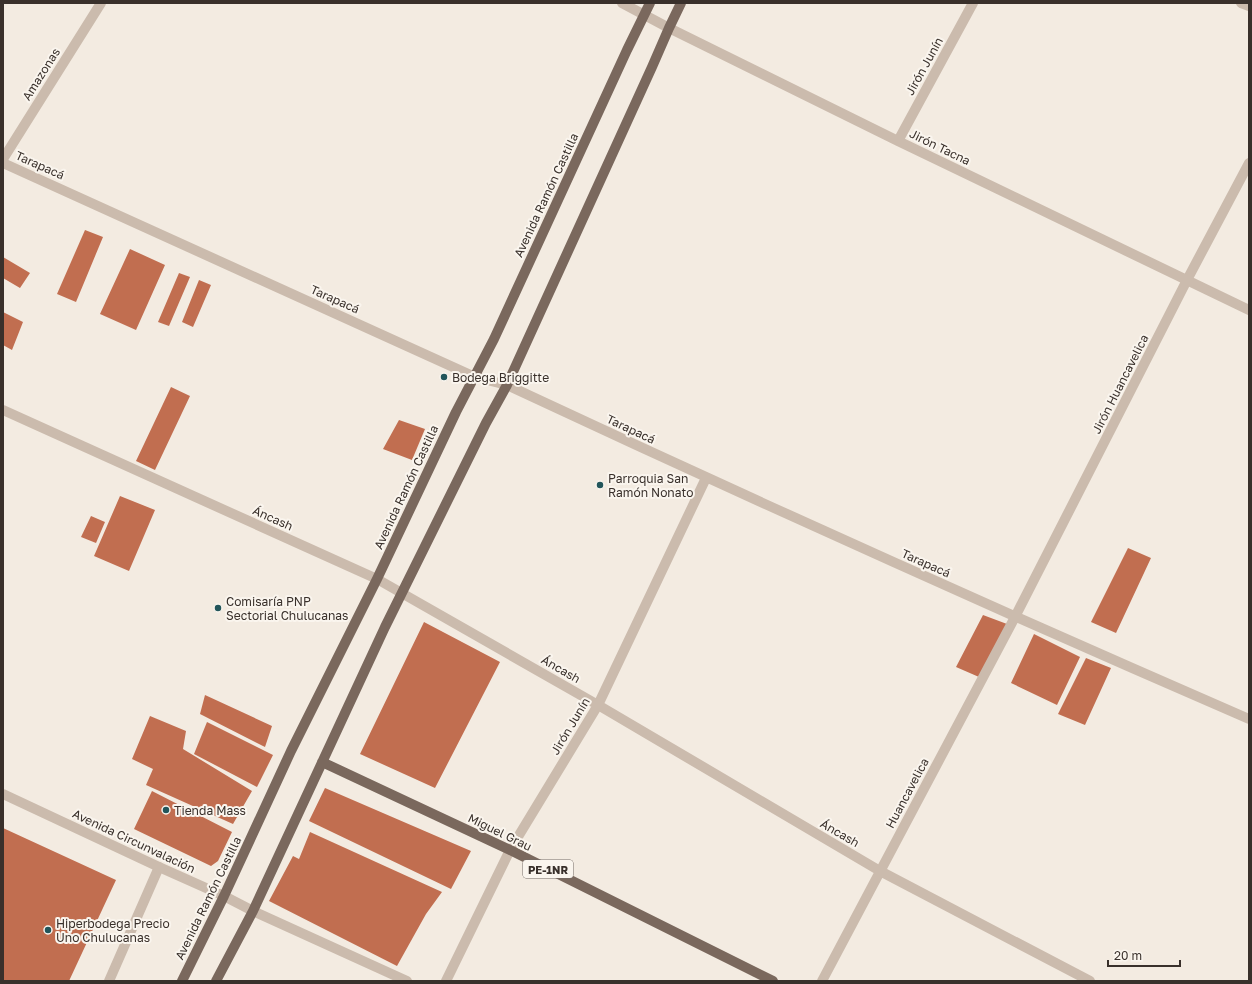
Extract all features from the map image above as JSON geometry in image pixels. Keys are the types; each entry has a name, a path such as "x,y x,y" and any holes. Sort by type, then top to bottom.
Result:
{"main road":[{"name":"Avenida Ramón Castilla","path":"182,981 224,896 291,751 377,579 456,412 494,339 650,3"},
{"path":"216,981 253,911 385,627 506,385 681,3"},
{"name":"Miguel Grau","path":"322,762 510,850 773,981"}],"street":[{"name":"Amazonas","path":"3,159 101,3"},
{"name":"Jirón Tacna","path":"622,3 669,28 898,141 1249,310"},
{"name":"Jirón Junín","path":"898,141 973,3"},
{"path":"1241,3 1249,6"},
{"name":"Tarapacá","path":"3,163 475,377 506,385 706,478 1015,617 1249,719"},
{"name":"Jirón Huancavelica","path":"1015,617 1187,280 1249,163"},
{"name":"Áncash","path":"3,410 377,579 598,705 880,871 1090,981"},
{"name":"Jirón Junín","path":"446,981 510,850 598,705 706,478"},
{"name":"Huancavelica","path":"822,981 1015,617"},
{"name":"Avenida Circunvalación","path":"3,794 407,981"},
{"path":"109,981 159,867"}],"building":[{"path":"85,230 103,237 76,302 57,294"},
{"path":"130,249 165,265 136,330 100,314"},
{"path":"3,257 30,273 20,288 3,278"},
{"path":"179,273 190,277 169,326 158,322"},
{"path":"199,280 211,285 193,327 182,322"},
{"path":"3,312 23,322 12,350 3,345"},
{"path":"171,387 190,396 155,470 136,461"},
{"path":"399,420 425,429 412,460 383,449"},
{"path":"120,496 155,510 129,571 94,556"},
{"path":"91,516 105,522 96,543 81,537"},
{"path":"1128,548 1151,558 1116,633 1091,622"},
{"path":"983,615 1007,624 979,677 956,667"},
{"path":"424,622 500,662 435,788 360,754"},
{"path":"1034,634 1080,657 1057,705 1011,683"},
{"path":"1086,658 1111,668 1085,725 1058,714"},
{"path":"205,695 272,726 265,747 200,714"},
{"path":"150,716 186,731 183,749 252,791 233,824 146,785 153,769 132,759"},
{"path":"207,722 273,755 257,787 194,754"},
{"path":"325,788 471,851 451,889 309,821"},
{"name":"Tienda Mass","path":"152,791 232,832 218,861 211,866 134,829"},
{"name":"Hiperbodega Precio Uno Chulucanas","path":"3,828 116,880 69,981 3,981"},
{"path":"310,832 442,892 426,914 397,966 269,901 293,856 299,859"}],"place":[{"name":"Bodega Briggitte","path":"444,377"},
{"name":"Parroquia San Ramón Nonato","path":"600,485"},
{"name":"Comisaría PNP Sectorial Chulucanas","path":"218,608"},
{"name":"Tienda Mass","path":"166,810"},
{"name":"Hiperbodega Precio Uno Chulucanas","path":"48,930"}]}
